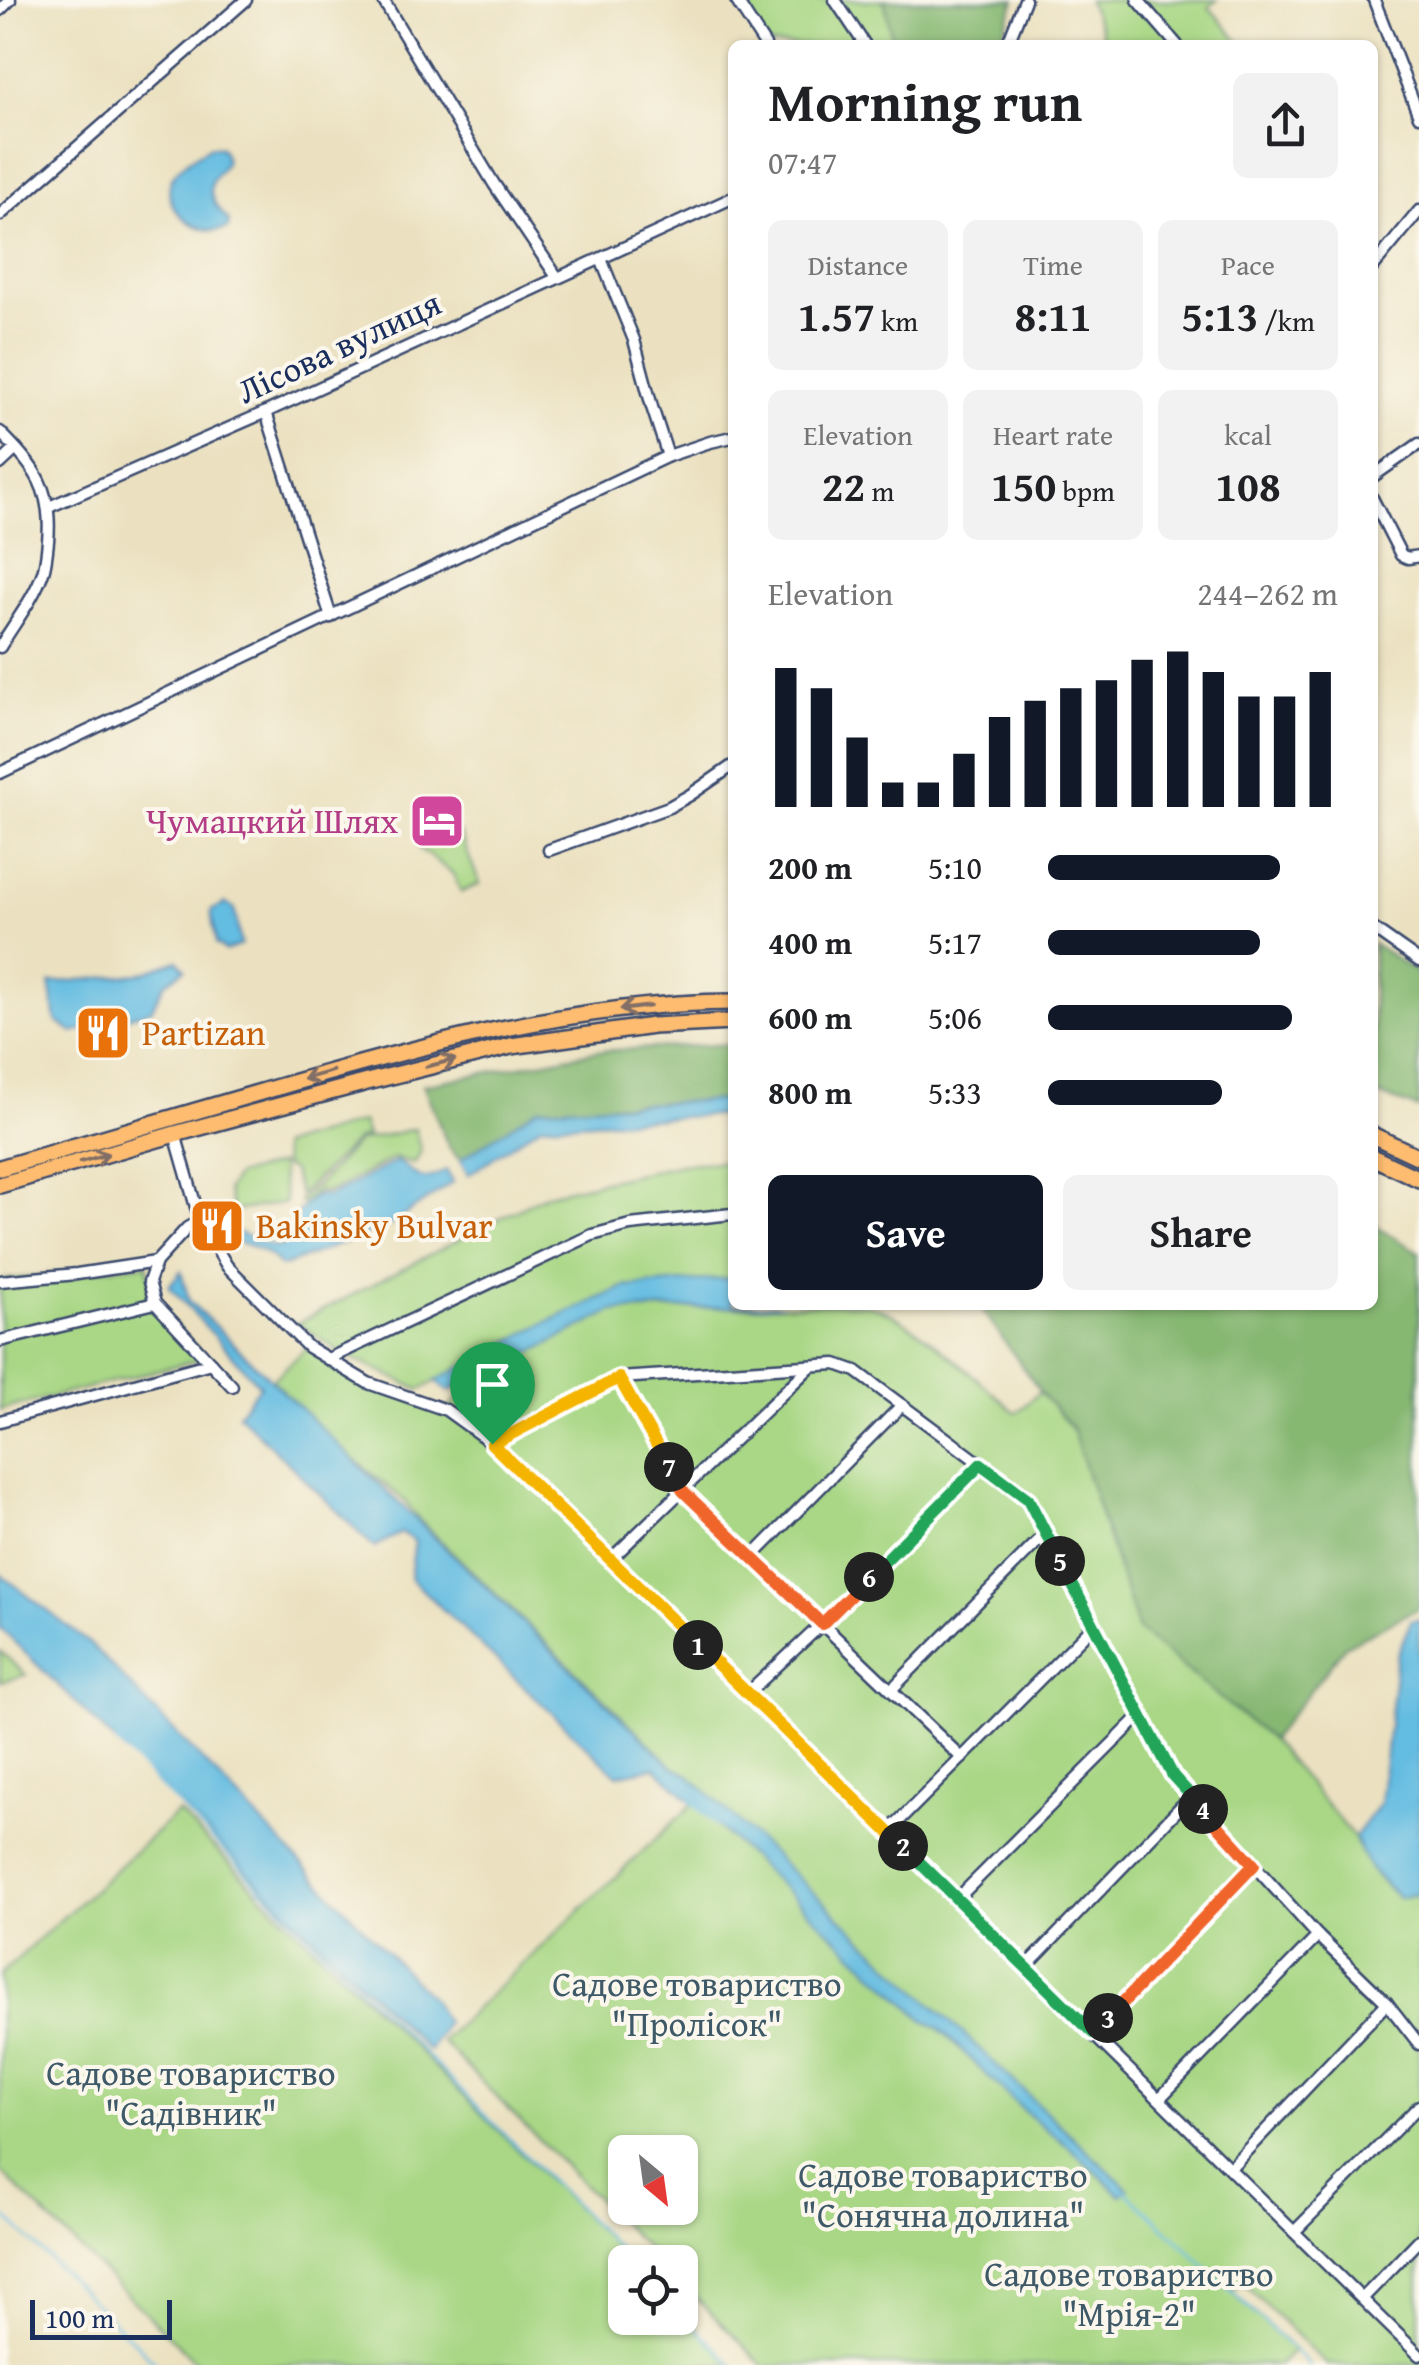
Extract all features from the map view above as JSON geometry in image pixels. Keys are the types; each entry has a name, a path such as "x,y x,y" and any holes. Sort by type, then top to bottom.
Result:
{"main road":[{"path":"0,1168 404,1050 482,1032 648,1006 728,1002"},
{"path":"0,1185 175,1134 511,1046 652,1026 728,1022"},
{"path":"1378,1137 1419,1156"},
{"path":"1378,1160 1419,1179"}],"street":[{"path":"0,10 10,0"},
{"path":"0,215 246,0"},
{"path":"383,0 494,184 557,277"},
{"path":"736,0 762,40"},
{"path":"835,0 862,40"},
{"path":"1010,40 1025,0"},
{"path":"1138,0 1173,40"},
{"path":"1374,0 1419,116"},
{"name":"Лісова вулиця","path":"50,506 266,412 728,200"},
{"path":"1378,261 1419,211"},
{"path":"601,259 634,340 668,456"},
{"path":"266,412 331,617"},
{"path":"0,432 42,484 50,506 43,572 0,647"},
{"path":"0,774 668,456 728,438"},
{"path":"1378,473 1419,444"},
{"path":"0,464 16,448"},
{"path":"1378,510 1401,555 1419,556"},
{"path":"549,850 669,807 728,769"},
{"path":"1378,932 1419,961"},
{"path":"175,1134 200,1220 227,1266 308,1348 368,1383 446,1410 492,1444 1419,2355"},
{"path":"328,1359 592,1235 630,1225 728,1214"},
{"path":"200,1220 187,1228 156,1262 149,1282 155,1303 232,1386"},
{"path":"0,1281 156,1262"},
{"path":"0,1341 155,1303"},
{"path":"0,1421 211,1364"},
{"path":"492,1444 619,1378 836,1364 856,1371 1028,1499 1173,1776 1318,1936 1387,2003 1419,2044"},
{"path":"610,1560 810,1366"},
{"path":"619,1378 683,1491 962,1758"},
{"path":"752,1557 902,1405"},
{"path":"748,1694 981,1464"},
{"path":"891,1690 1046,1533"},
{"path":"888,1832 1094,1625"},
{"path":"957,1899 1141,1715"},
{"path":"1026,1967 1192,1796"},
{"path":"1093,2033 1254,1865"},
{"path":"1160,2098 1318,1936"},
{"path":"1230,2168 1387,2003"},
{"path":"1295,2231 1419,2106"},
{"path":"1362,2298 1419,2240"}],"green space":[{"path":"739,0 934,0 952,40 766,40"},
{"path":"880,0 1015,0 1001,40 892,40 885,3"},
{"path":"1088,0 1217,0 1209,7 1238,40 1105,40"},
{"path":"459,832 480,884 461,892 453,874 419,848"},
{"path":"1378,947 1419,974 1419,1109 1378,1095"},
{"path":"728,1044 728,1100 539,1108 460,1160 449,1148 423,1085 597,1051"},
{"path":"362,1122 367,1136 356,1140 300,1195 292,1171 284,1166 281,1146"},
{"path":"415,1129 421,1151 415,1163 394,1158 331,1191 318,1191 302,1204 299,1200 358,1141"},
{"path":"728,1161 728,1278 624,1287 530,1330 420,1390 341,1353 298,1323 547,1194 680,1164"},
{"path":"280,1164 285,1203 233,1211 227,1189 237,1175"},
{"path":"1378,1228 1419,1252 1419,1606 1345,1646 1271,1740 1138,1630 1072,1428 1040,1392 983,1310 1378,1310"},
{"path":"147,1264 155,1303 206,1358 0,1410 0,1280"},
{"path":"728,1307 883,1310 923,1334 1016,1413 1040,1392 1068,1424 1271,1740 1354,1837 1370,1869 1398,1898 1419,1895 1419,2365 1327,2365 1242,2282 1232,2292 1294,2350 1279,2365 763,2365 698,2300 698,2245 643,2245 623,2225 698,2225 698,2135 608,2135 608,2210 441,2041 692,1805 674,1767 418,1519 404,1500 343,1450 272,1380 308,1347 368,1383 446,1410 478,1380 613,1311"},
{"path":"0,1651 26,1675 0,1682"},
{"name":"Садове товариство \"Садівник\"","path":"178,1812 614,2245 608,2245 608,2335 698,2335 698,2330 733,2365 199,2365 0,2171 0,1975"}],"water":[{"path":"210,146 221,147 225,155 224,166 211,185 213,200 229,221 228,228 218,230 187,221 169,195 176,173"},
{"path":"226,903 234,908 241,945 226,951 216,944 211,911"},
{"path":"178,960 185,969 165,983 151,1010 73,1033 56,1021 50,983 139,974"},
{"path":"728,1100 728,1114 541,1125 468,1175 460,1160 538,1108"},
{"path":"397,1161 425,1178 446,1170 453,1182 392,1224 286,1265 280,1266 252,1246 218,1243 213,1233 239,1233 274,1247 281,1246 294,1230 294,1217 312,1198 327,1197"},
{"path":"181,1271 189,1301 673,1767 689,1775 1128,2189 1121,2195 1026,2113 655,1767 617,1775 410,1578 415,1541 401,1533 374,1547 238,1414 260,1386 169,1286"},
{"path":"728,1278 728,1307 613,1311 478,1380 448,1391 436,1381 530,1330 624,1287"},
{"path":"0,1574 90,1644 433,2000 445,2023 429,2051 0,1628"},
{"path":"1419,1619 1419,1896 1399,1898 1370,1869 1354,1837 1380,1803 1397,1655 1411,1621"}],"waterway":[{"path":"115,1741 614,2245"},
{"path":"690,1800 716,1825"},
{"path":"1125,2190 1309,2365"},
{"path":"0,2211 158,2365"},
{"path":"698,2330 733,2365"}],"place":[{"name":"Чумацкий Шлях","path":"437,821"},
{"name":"Partizan","path":"103,1033"},
{"name":"Bakinsky Bulvar","path":"217,1226"}],"route":[{"path":"619,1378 683,1491 822,1624 981,1464 1028,1499 1173,1776 1254,1865 1093,2033 492,1444 619,1378"}],"park label":[{"name":"Садове товариство \"Пролісок\"","path":"697,2004"},
{"name":"Садове товариство \"Сонячна долина\"","path":"943,2195"},
{"name":"Садове товариство \"Мрія-2\"","path":"1129,2294"}]}
